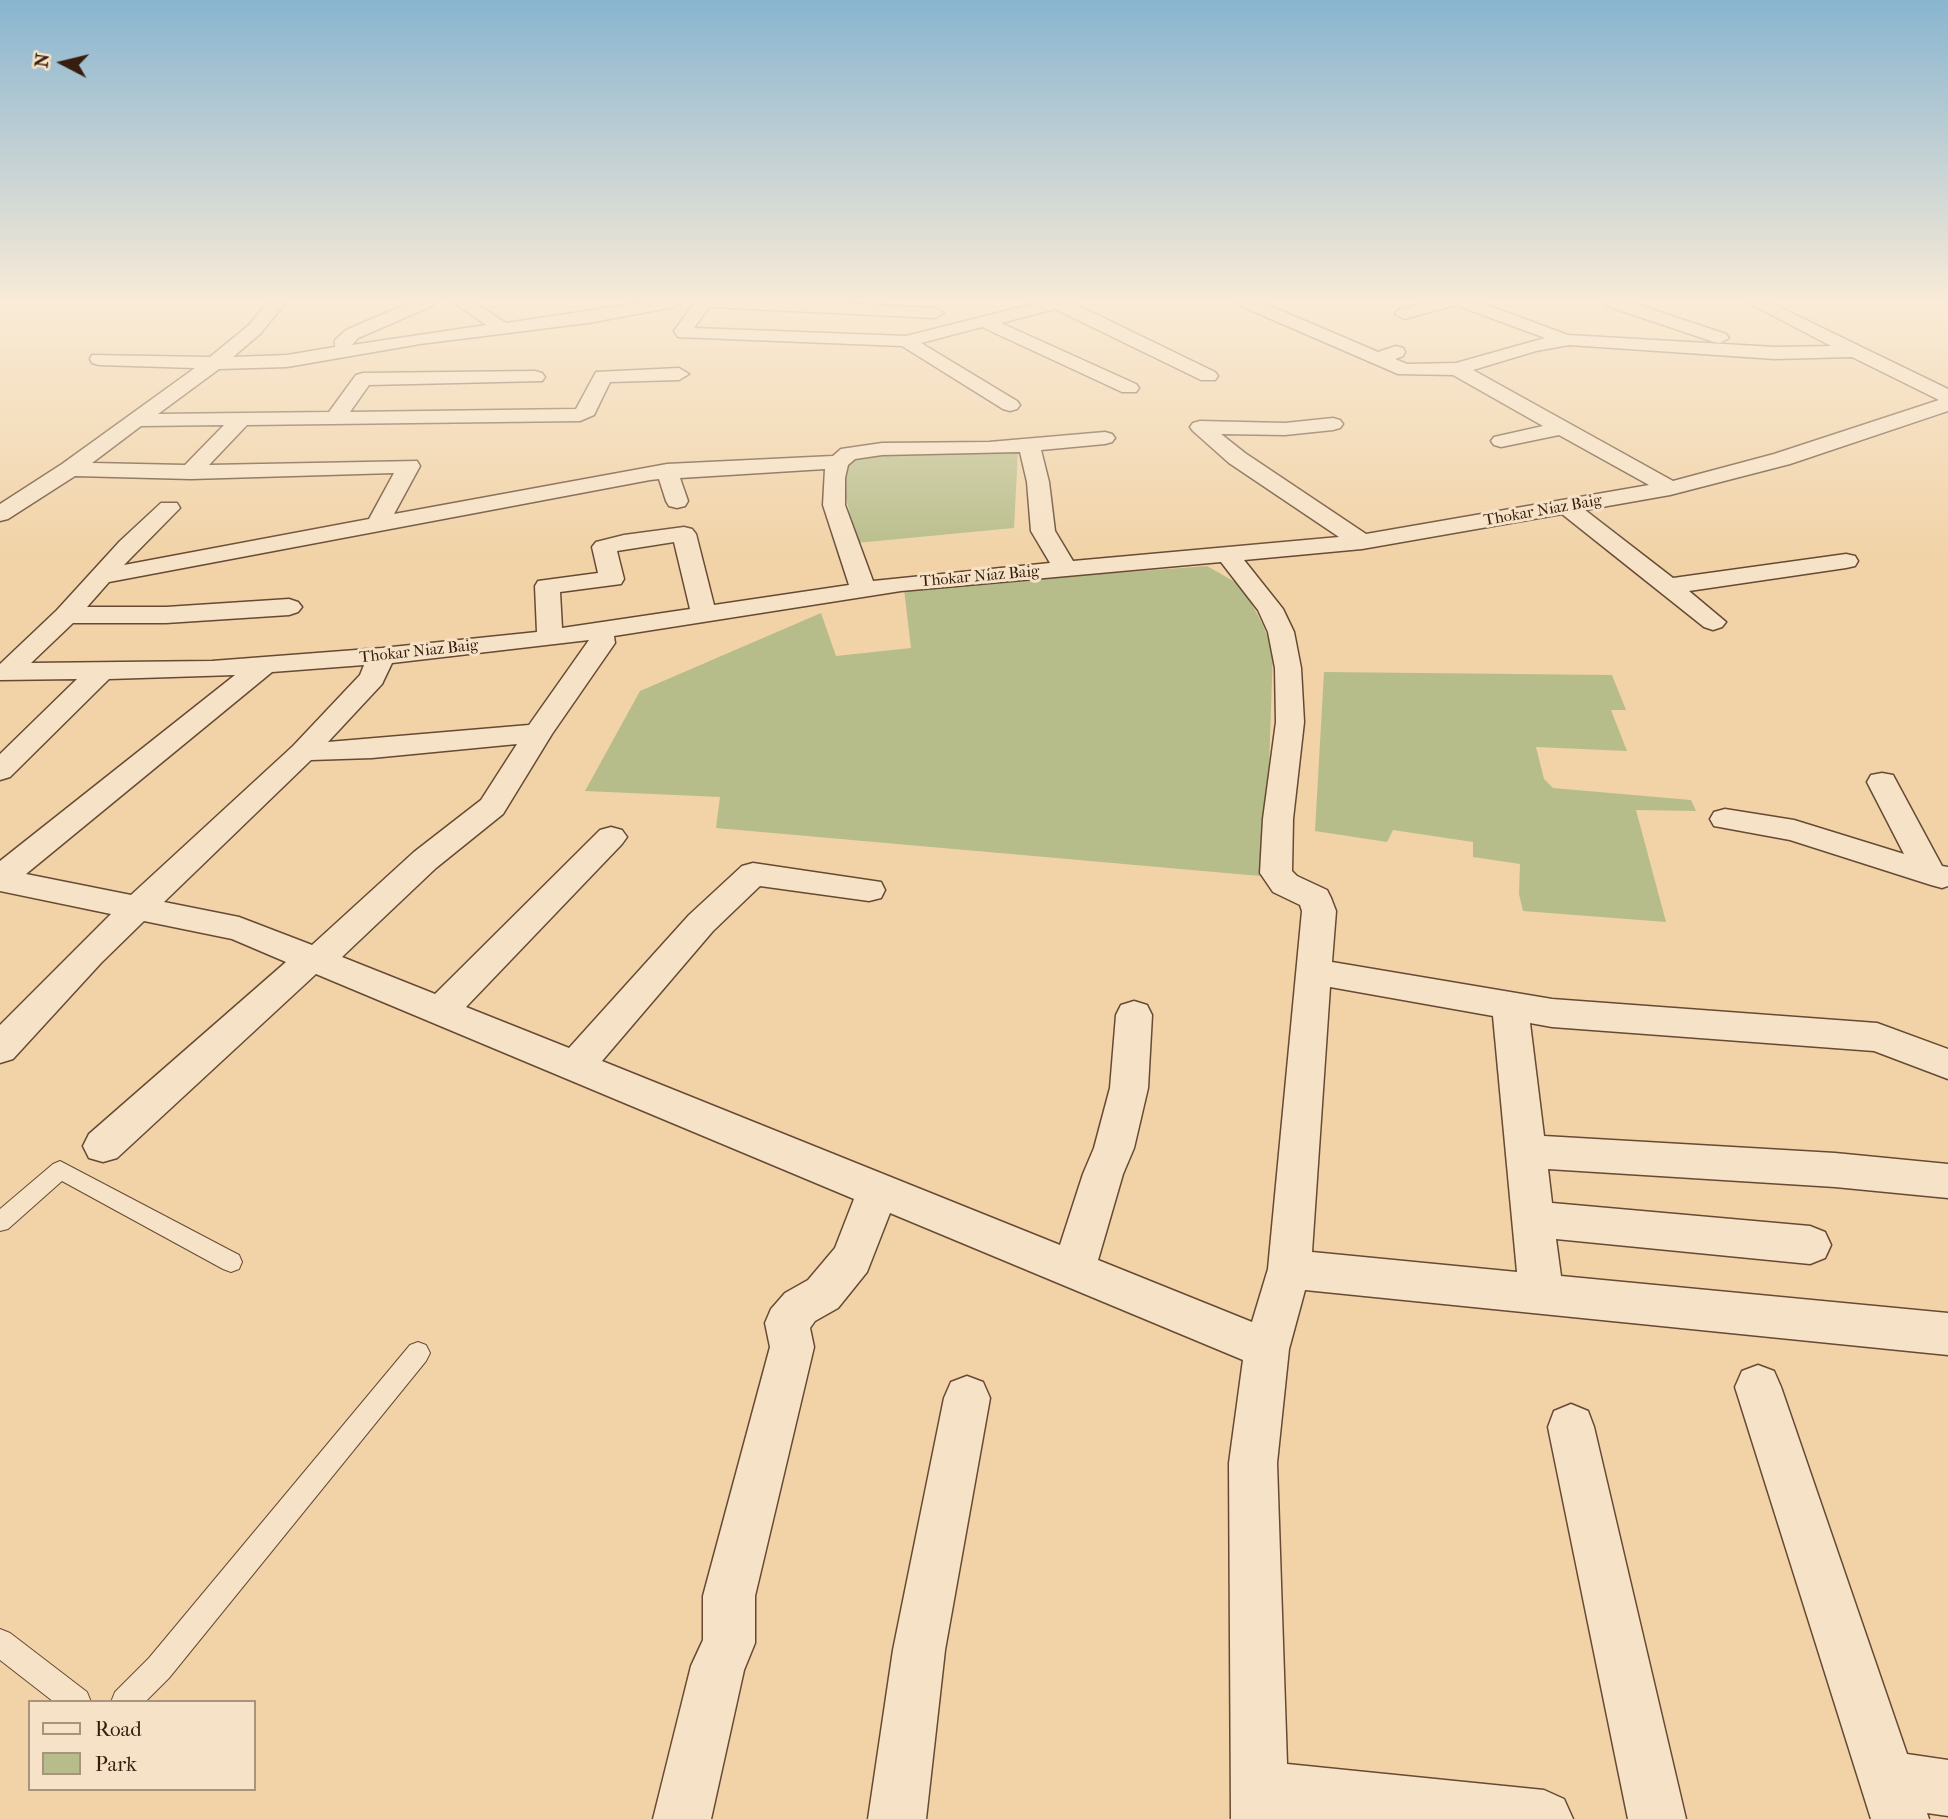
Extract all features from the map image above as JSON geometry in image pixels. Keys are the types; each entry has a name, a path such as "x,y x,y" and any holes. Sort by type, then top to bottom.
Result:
{"street":[{"path":"0,514 70,469 183,387"},
{"path":"334,419 357,387"},
{"path":"139,420 580,415 587,411 598,387"},
{"path":"668,398 673,387"},
{"path":"981,387 1010,405"},
{"path":"1489,387 1670,488"},
{"path":"1916,387 1946,404"},
{"name":"Thokar Niaz Baig","path":"8,678 101,671 262,667 382,656 550,638 863,589 1362,542 1670,488 1782,459 1946,404"},
{"path":"191,472 240,419"},
{"path":"1333,424 1285,429 1200,426 1237,458 1362,542"},
{"path":"1501,440 1561,428"},
{"path":"103,576 667,471 838,462 849,454 882,449 1029,445 1105,438"},
{"path":"1029,445 1038,482 1043,531 1066,570"},
{"path":"838,462 834,478 834,505 863,589"},
{"path":"70,469 191,472 408,466 377,524"},
{"path":"667,471 677,501"},
{"path":"8,678 128,547 169,508"},
{"path":"1568,508 1713,622"},
{"path":"550,638 547,586 612,579 604,547 624,542 684,534 705,615"},
{"path":"1228,555 1270,609 1281,632 1286,656 1290,684 1290,722 1278,819 1276,873 1285,884 1315,898 1319,905 1289,1269 1266,1349 1253,1463 1260,1804 1544,1819"},
{"path":"1670,586 1846,561"},
{"path":"66,615 166,615 289,607"},
{"path":"103,1146 425,860 492,807 538,733 602,643 601,630"},
{"path":"0,1049 89,954 303,752 372,678 382,656"},
{"path":"0,879 262,667"},
{"path":"0,771 101,671"},
{"path":"303,752 372,749 538,733"},
{"path":"1882,782 1939,876"},
{"path":"1725,819 1794,830 1939,876"},
{"path":"440,1011 611,837"},
{"path":"576,1066 701,923 753,874 869,890"},
{"path":"0,879 239,929 1266,1349"},
{"path":"1313,971 1552,1013 1877,1037 1948,1064"},
{"path":"1510,1006 1541,1294"},
{"path":"1074,1270 1103,1174 1114,1148 1129,1088 1134,1015"},
{"path":"1525,1151 1835,1170 1948,1181"},
{"path":"682,1819 718,1666 729,1643 729,1596 792,1347 787,1323 800,1307 823,1294 852,1258 878,1190"},
{"path":"1533,1219 1810,1245"},
{"path":"1289,1269 1948,1334"},
{"path":"1758,1387 1893,1799 1948,1788"},
{"path":"897,1819 919,1650 967,1398"},
{"path":"1572,1427 1657,1819"}],"lane":[{"path":"0,1222 60,1170 231,1262"},
{"path":"127,1700 159,1668 418,1353"},
{"path":"0,1643 74,1700"}],"green space":[{"path":"1018,451 1014,528 856,543 842,478 847,464 856,455"},
{"path":"1207,566 1242,586 1263,625 1273,651 1268,797 1260,876 716,828 720,797 585,791 640,691 821,613 836,656 911,648 904,589"},
{"path":"1324,672 1612,675 1626,710 1611,710 1627,751 1536,747 1544,779 1553,788 1691,800 1696,811 1636,810 1666,922 1523,911 1519,894 1520,864 1473,857 1473,842 1393,830 1387,842 1315,831"}]}
